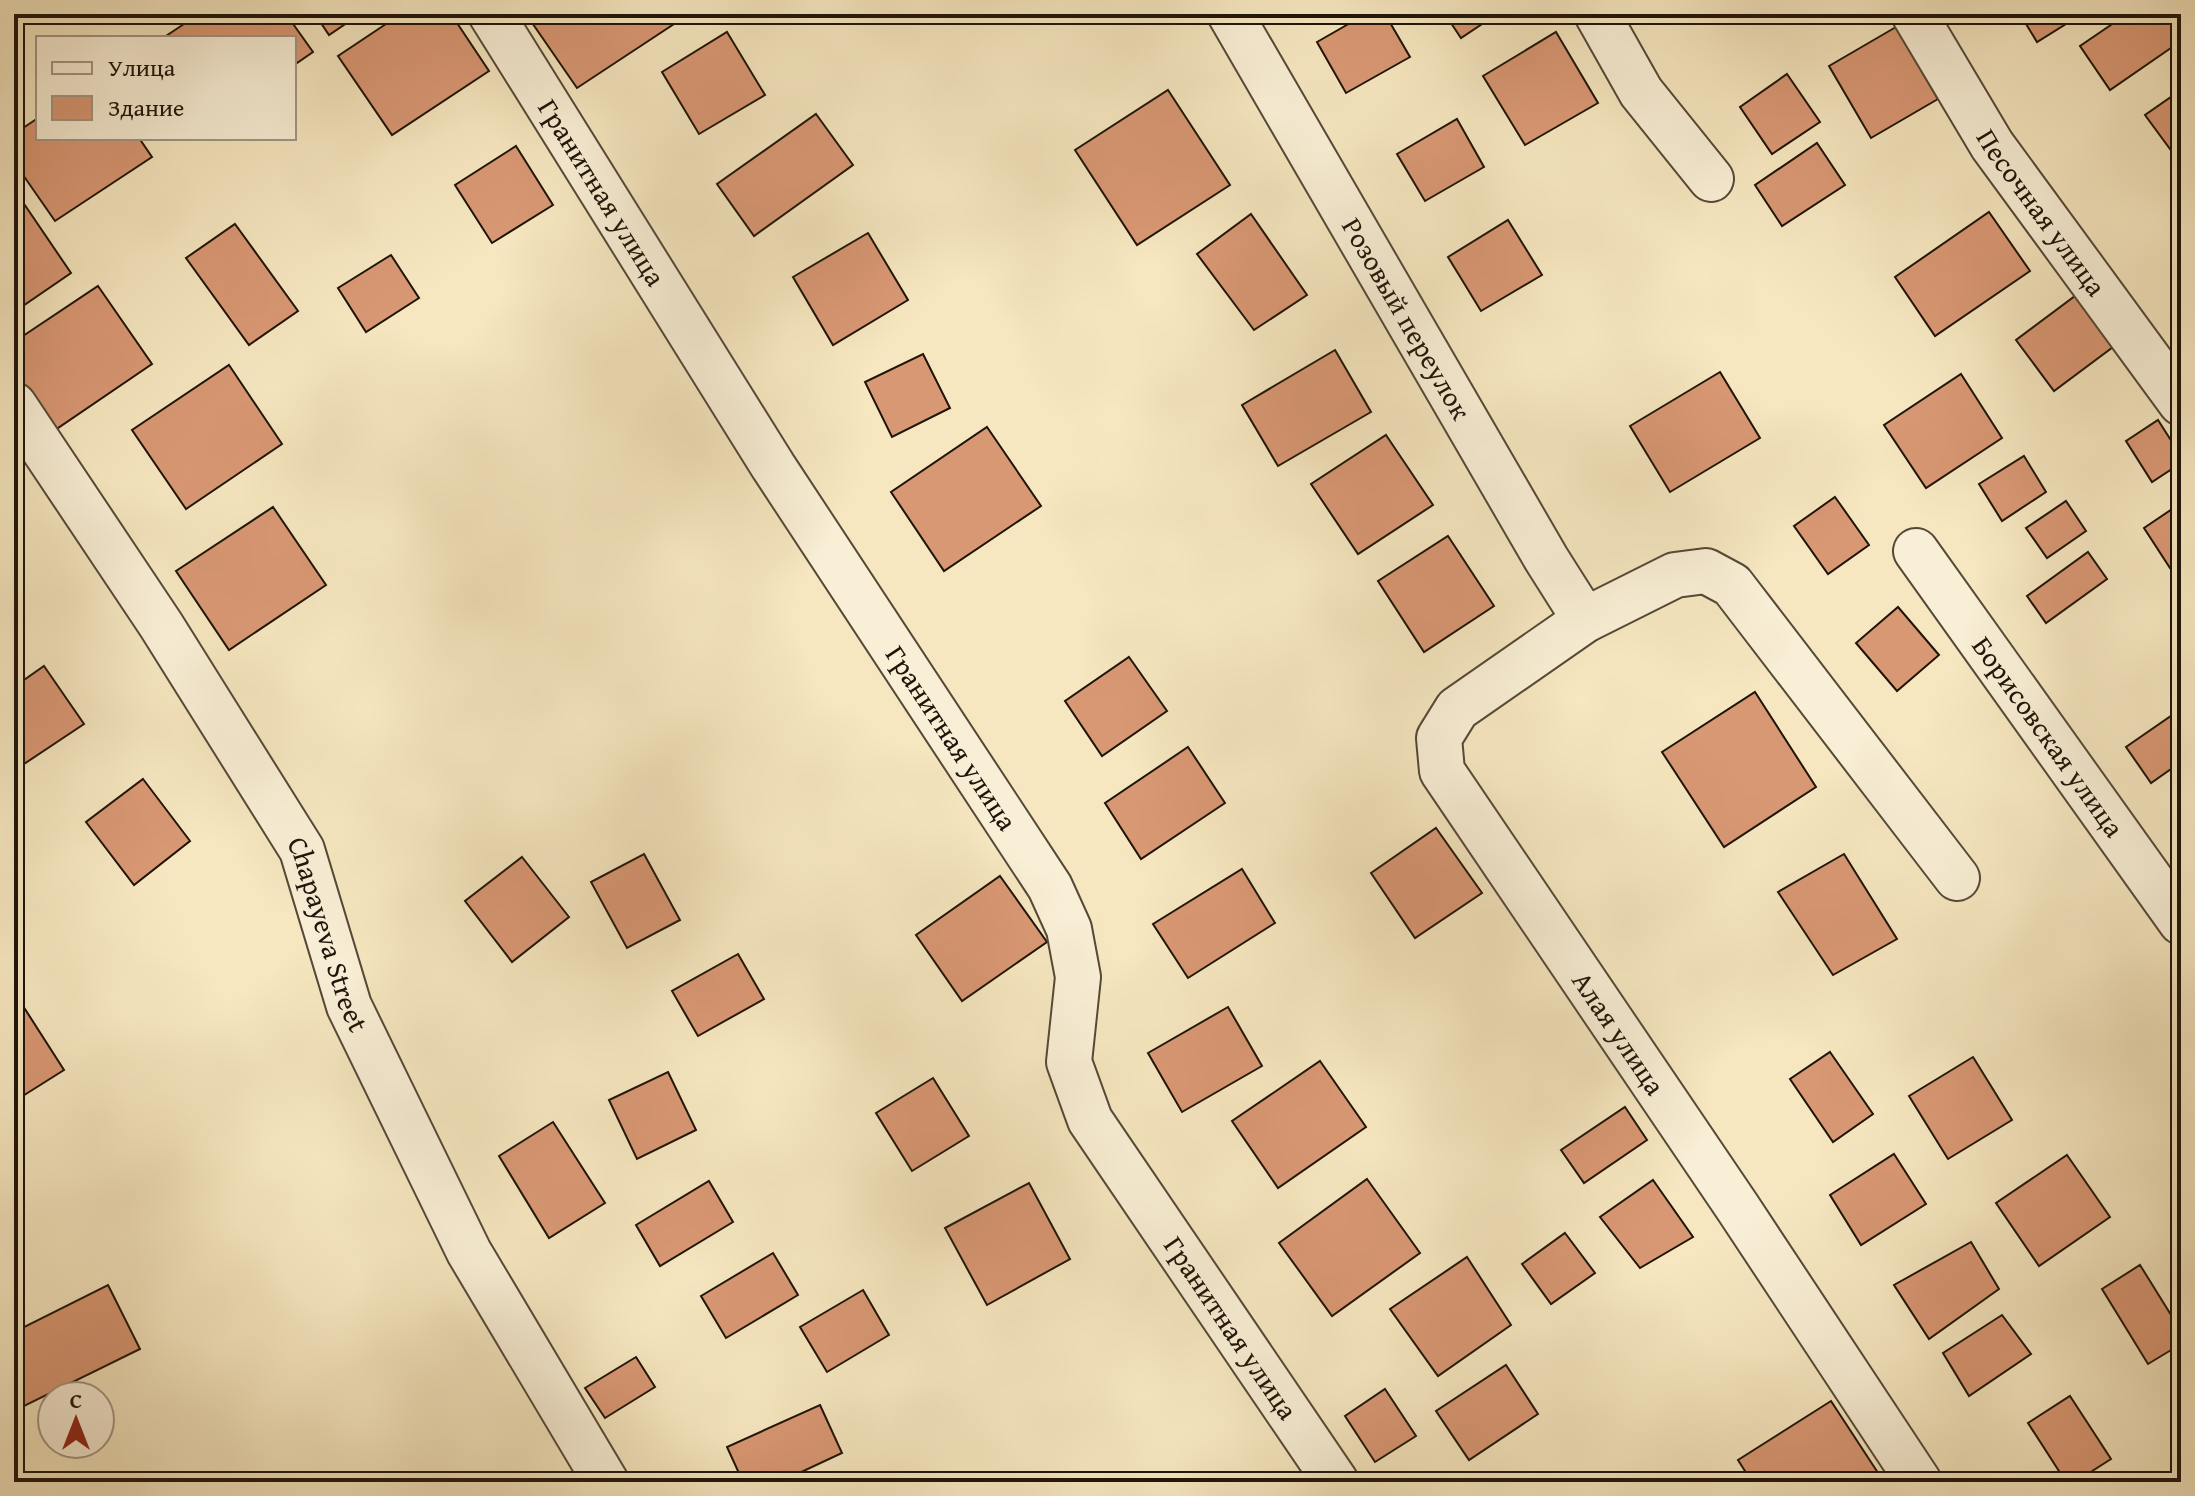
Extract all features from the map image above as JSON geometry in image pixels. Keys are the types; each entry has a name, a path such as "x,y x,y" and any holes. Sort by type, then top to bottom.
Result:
{"street":[{"name":"Гранитная улица","path":"491,14 773,466 1050,887 1069,929 1078,977 1069,1062 1090,1120 1336,1482"},
{"name":"Розовый переулок","path":"1230,14 1547,560 1585,620"},
{"path":"1597,14 1641,92 1711,179"},
{"name":"Песочная улица","path":"1914,14 1992,145 2181,403"},
{"name":"Chapayeva Street","path":"14,405 161,625 302,850 349,1006 469,1252 606,1482"},
{"name":"Борисовская улица","path":"1916,551 2181,922"},
{"name":"Алая улица","path":"1919,1482 1442,771 1439,738 1457,709 1585,620 1675,575 1706,571 1732,585 1957,878"}],"building":[{"path":"199,14 286,14 313,52 296,64 296,36 166,36"},
{"path":"315,14 360,14 329,35"},
{"path":"401,14 451,14 489,71 392,135 338,56"},
{"path":"526,14 667,14 674,24 577,88"},
{"path":"1366,14 1385,14 1410,57 1346,93 1317,42"},
{"path":"1445,14 1497,14 1461,38"},
{"path":"2020,14 2082,14 2037,42"},
{"path":"2127,14 2181,14 2181,41 2110,90 2080,46"},
{"path":"1896,27 1938,99 1871,138 1829,66"},
{"path":"727,32 765,95 699,134 662,72"},
{"path":"1556,32 1598,103 1525,145 1483,76"},
{"path":"1787,74 1820,122 1772,154 1740,107"},
{"path":"1168,90 1230,185 1137,245 1075,150"},
{"path":"2181,90 2181,164 2145,115"},
{"path":"816,114 853,165 754,236 717,184"},
{"path":"36,119 36,140 140,140 152,157 55,221 14,162 14,134"},
{"path":"1457,119 1484,167 1425,201 1397,154"},
{"path":"1817,143 1845,185 1782,226 1755,185"},
{"path":"516,146 553,205 492,243 455,185"},
{"path":"18,195 71,273 14,312 14,197"},
{"path":"1989,212 2030,271 1935,336 1895,277"},
{"path":"1251,214 1307,295 1254,330 1197,254"},
{"path":"1508,220 1542,275 1481,311 1448,257"},
{"path":"235,224 298,311 249,345 186,258"},
{"path":"868,233 908,300 833,345 793,277"},
{"path":"391,255 419,298 366,332 338,288"},
{"path":"98,286 152,364 55,430 14,370 14,342"},
{"path":"2075,296 2113,347 2054,391 2016,340"},
{"path":"1335,350 1371,412 1278,466 1242,405"},
{"path":"923,354 950,408 892,437 865,382"},
{"path":"229,365 282,444 186,509 132,430"},
{"path":"1720,372 1760,438 1670,492 1630,426"},
{"path":"1961,374 2002,438 1926,488 1884,425"},
{"path":"2158,420 2181,456 2181,463 2152,482 2126,441"},
{"path":"987,427 1041,506 944,571 891,492"},
{"path":"1386,435 1433,505 1358,554 1311,484"},
{"path":"2024,456 2046,492 2002,521 1979,484"},
{"path":"1835,497 1869,545 1828,574 1794,526"},
{"path":"2066,501 2086,531 2047,558 2026,528"},
{"path":"2181,503 2181,560 2170,568 2144,528"},
{"path":"273,507 326,585 229,650 176,571"},
{"path":"1448,536 1494,606 1424,652 1378,581"},
{"path":"2088,552 2107,579 2046,623 2027,596"},
{"path":"1898,607 1939,655 1897,691 1856,643"},
{"path":"1129,657 1167,711 1102,756 1065,701"},
{"path":"44,666 84,724 15,770 14,687"},
{"path":"1755,692 1816,787 1724,847 1662,752"},
{"path":"2181,709 2181,762 2151,783 2126,747"},
{"path":"1188,747 1225,803 1141,859 1105,803"},
{"path":"143,779 190,841 134,885 86,822"},
{"path":"1436,828 1482,893 1415,938 1371,873"},
{"path":"644,854 680,920 627,948 591,882"},
{"path":"1844,854 1897,939 1833,975 1778,892"},
{"path":"522,857 569,917 512,962 465,901"},
{"path":"1242,869 1275,923 1188,978 1153,924"},
{"path":"1000,876 1047,942 962,1001 916,935"},
{"path":"738,954 764,999 698,1036 672,991"},
{"path":"16,995 64,1070 18,1099 14,1093"},
{"path":"1228,1007 1262,1066 1182,1112 1148,1053"},
{"path":"1830,1052 1873,1114 1833,1142 1790,1079"},
{"path":"1973,1057 2012,1120 1948,1159 1909,1096"},
{"path":"1320,1061 1366,1127 1278,1188 1232,1121"},
{"path":"668,1072 696,1130 637,1159 609,1100"},
{"path":"933,1078 969,1136 912,1171 876,1113"},
{"path":"1625,1107 1647,1140 1584,1183 1561,1150"},
{"path":"553,1122 605,1203 549,1238 499,1156"},
{"path":"1894,1154 1926,1204 1861,1245 1830,1195"},
{"path":"2067,1155 2110,1217 2039,1266 1996,1203"},
{"path":"1367,1179 1420,1253 1332,1316 1279,1243"},
{"path":"1653,1180 1693,1237 1640,1268 1600,1217"},
{"path":"709,1181 733,1222 660,1266 636,1225"},
{"path":"1029,1183 1070,1259 987,1305 945,1228"},
{"path":"1565,1233 1595,1273 1551,1304 1522,1264"},
{"path":"1971,1242 1999,1289 1929,1339 1894,1285"},
{"path":"773,1253 798,1295 726,1338 701,1296"},
{"path":"1467,1257 1511,1325 1438,1376 1390,1309"},
{"path":"2140,1265 2181,1331 2181,1344 2148,1364 2102,1289"},
{"path":"108,1285 140,1349 77,1380 36,1380 36,1400 18,1409 14,1400 14,1332"},
{"path":"863,1290 889,1335 827,1372 800,1327"},
{"path":"2002,1315 2031,1354 1969,1396 1943,1353"},
{"path":"636,1357 655,1387 605,1418 585,1388"},
{"path":"1506,1365 1538,1414 1469,1460 1436,1411"},
{"path":"1385,1389 1416,1436 1375,1462 1345,1416"},
{"path":"2070,1396 2111,1459 2075,1482 2066,1482 2028,1423"},
{"path":"1831,1401 1884,1482 1752,1482 1738,1460"},
{"path":"820,1405 842,1453 780,1482 743,1482 727,1447"}]}
